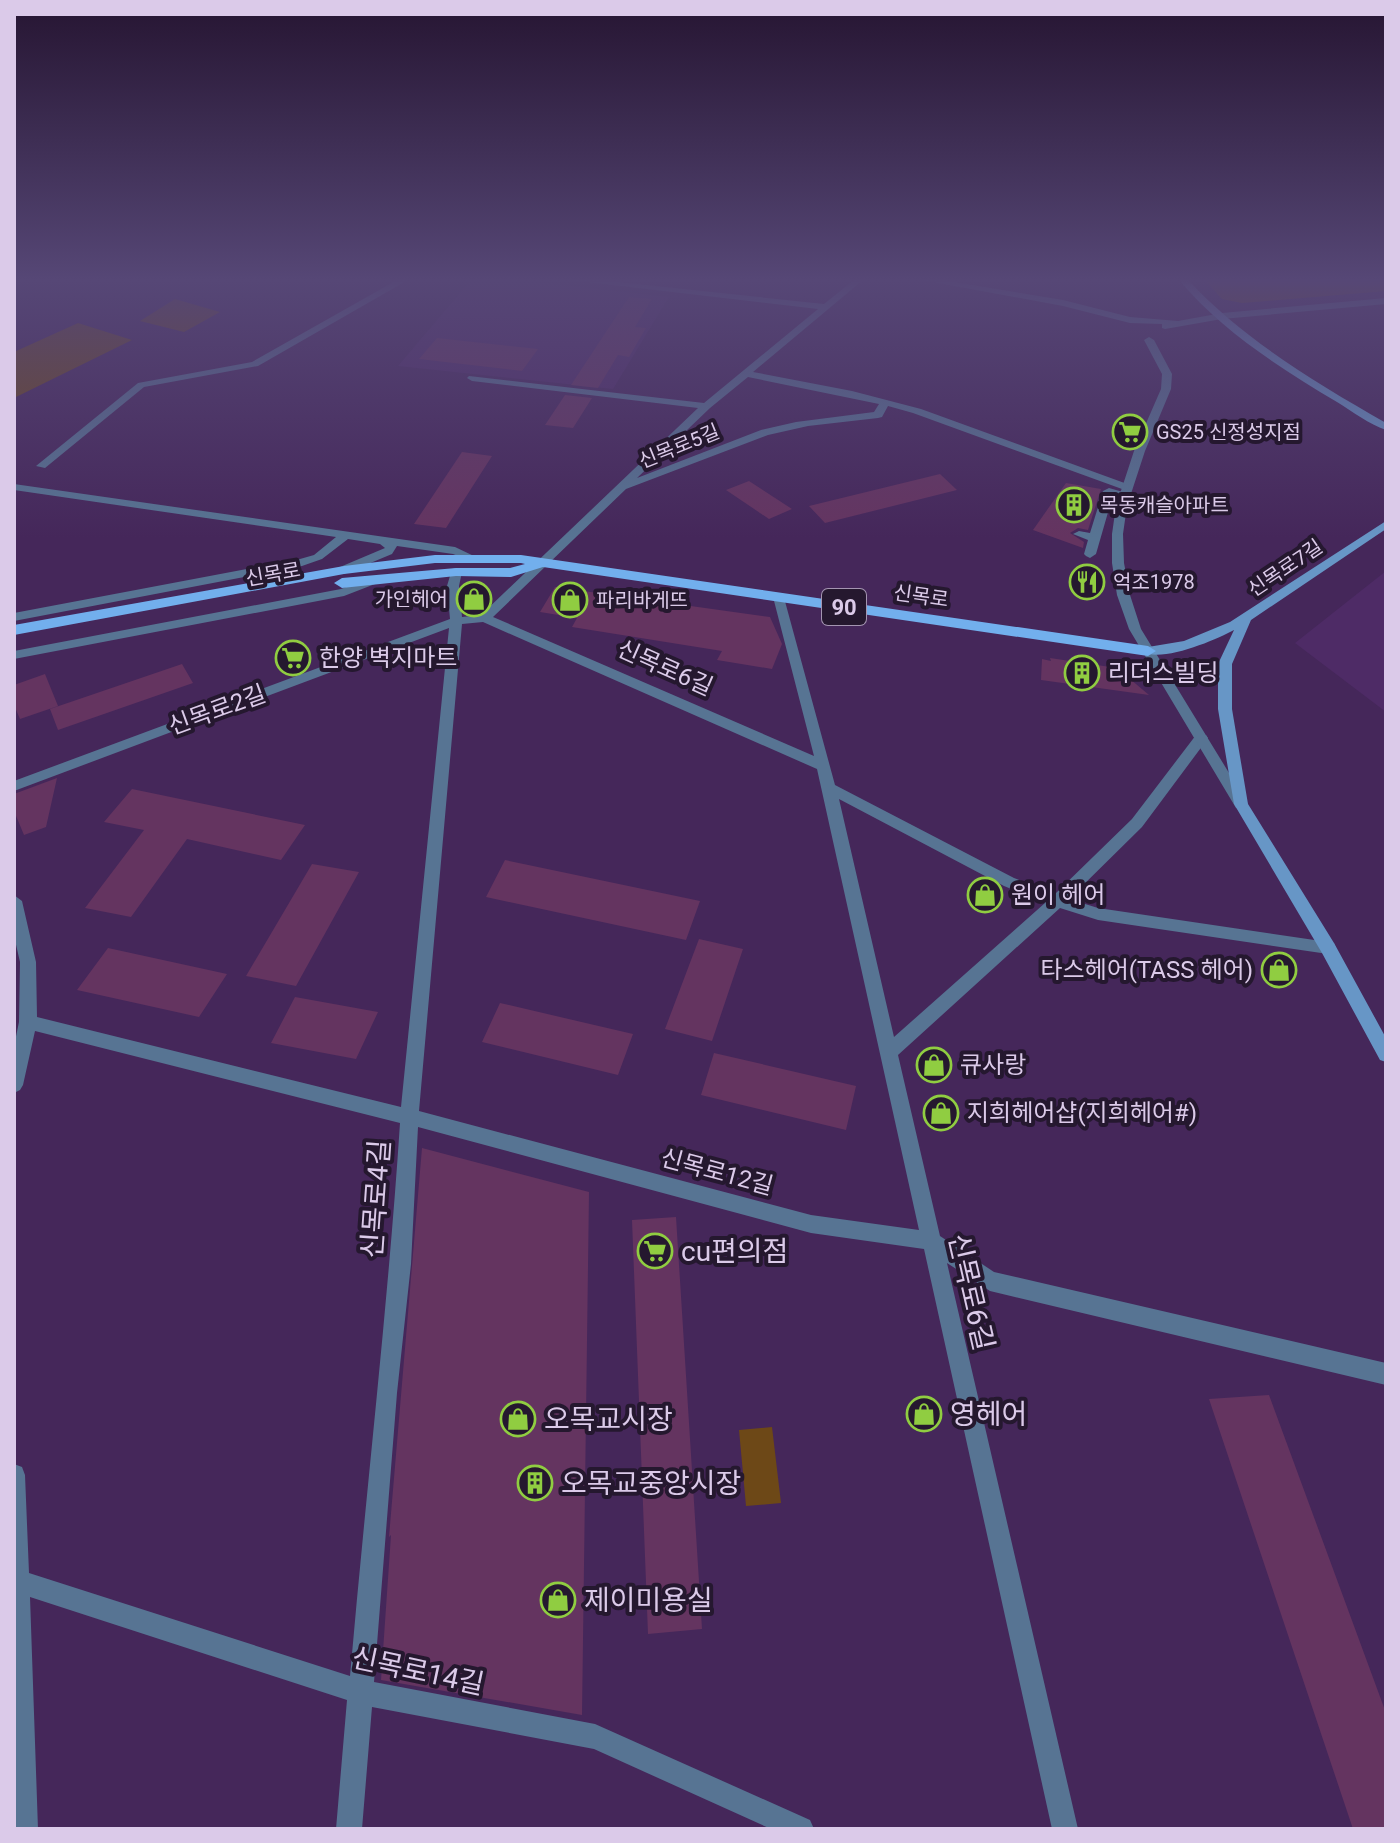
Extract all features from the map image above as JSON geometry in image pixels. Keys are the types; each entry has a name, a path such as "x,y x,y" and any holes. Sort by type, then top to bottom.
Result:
{"main road":[{"path":"1286,366 1386,427"},
{"name":"신목로7길","path":"1241,804 1225,709 1225,664 1246,618 1386,524"},
{"name":"신목로","path":"14,630 344,570 470,557 521,559 1148,651"},
{"name":"신목로","path":"14,641 371,581 456,572 511,573 540,564"},
{"path":"1148,651 1197,644 1246,618"},
{"path":"1241,804 1384,1046"}],"street":[{"path":"41,466 141,385 244,366"},
{"name":"신목로5길","path":"540,564 706,406 753,366"},
{"path":"1163,366 1167,374 1166,389 1125,490 1116,532 1116,558 1126,608 1148,651 1241,804"},
{"path":"744,373 885,402 1125,490"},
{"name":"신목로5길","path":"472,378 706,406"},
{"name":"신목로5길","path":"620,488 731,444 783,428 878,415 885,402"},
{"name":"신목로","path":"14,487 455,551 470,557"},
{"path":"1090,554 1109,491 1125,490"},
{"path":"1079,534 1095,538"},
{"path":"14,617 302,562 327,551 346,535"},
{"path":"344,570 388,552 392,547 384,541"},
{"path":"485,618 540,564"},
{"name":"신목로4길","path":"349,1829 386,1393 401,1264 409,1117 456,621 453,586 456,572"},
{"path":"14,655 344,592 371,581"},
{"name":"신목로6길","path":"779,597 829,788 1065,1829"},
{"name":"신목로6길","path":"485,618 823,766"},
{"name":"신목로2길","path":"14,786 456,621 485,618"},
{"path":"889,1053 1057,901 1137,823 1201,738"},
{"path":"829,788 1009,882 1057,901 1098,914 1328,948"},
{"path":"14,901 28,962 28,1022 14,1085"},
{"name":"신목로12길","path":"28,1022 409,1117 811,1224 931,1241 990,1281 1386,1374"},
{"path":"14,1475 25,1829"},
{"name":"신목로14길","path":"17,1581 361,1692 595,1737 801,1829"}],"shaded area":[{"path":"14,366 79,366 14,398"},
{"path":"398,366 627,366 613,389"},
{"path":"1386,571 1386,712 1295,643"},
{"path":"772,1427 781,1503 746,1506 739,1430"}],"building":[{"path":"479,366 526,366 522,371"},
{"path":"584,366 611,366 598,388 571,385"},
{"path":"565,395 592,398 573,428 545,425"},
{"path":"462,452 492,456 446,528 414,524"},
{"path":"940,474 957,490 825,523 809,506"},
{"path":"749,481 792,509 769,519 726,490"},
{"name":"목동캐슬아파트","path":"1066,483 1101,489 1088,530 1078,528 1070,533 1084,542 1083,548 1033,530"},
{"path":"555,587 770,617 782,644 772,669 717,660 722,651 572,627 577,618 540,612"},
{"name":"리더스빌딩","path":"1050,658 1117,668 1149,695 1041,680 1042,659 1051,661"},
{"path":"182,664 193,683 58,730 50,709"},
{"path":"45,674 58,706 20,719 14,705 14,685"},
{"path":"57,778 46,827 24,835 14,811 14,794"},
{"path":"132,789 305,825 281,860 187,839 131,917 85,908 144,830 104,822"},
{"path":"505,860 700,901 686,940 486,897"},
{"path":"312,864 359,872 296,986 246,976"},
{"path":"699,939 743,949 712,1041 665,1029"},
{"path":"108,948 227,974 199,1017 77,990"},
{"path":"295,997 378,1012 356,1059 271,1043"},
{"path":"500,1003 633,1034 618,1075 482,1042"},
{"path":"714,1053 856,1086 846,1130 701,1095"},
{"name":"오목교중앙시장","path":"422,1148 589,1192 582,1715 381,1680 391,1535 389,1537"},
{"path":"676,1217 702,1629 648,1634 632,1220"},
{"path":"1269,1395 1386,1713 1386,1829 1353,1829 1209,1399"}],"place":[{"name":"GS25 신정성지점","path":"1130,432"},
{"name":"목동캐슬아파트","path":"1074,505"},
{"name":"억조1978","path":"1087,582"},
{"name":"가인헤어","path":"474,599"},
{"name":"파리바게뜨","path":"570,600"},
{"name":"한양 벽지마트","path":"293,658"},
{"name":"리더스빌딩","path":"1082,673"},
{"name":"원이 헤어","path":"985,895"},
{"name":"타스헤어(TASS 헤어)","path":"1279,970"},
{"name":"큐사랑","path":"934,1065"},
{"name":"지희헤어샵(지희헤어#)","path":"941,1113"},
{"name":"cu편의점","path":"655,1251"},
{"name":"영헤어","path":"924,1414"},
{"name":"오목교시장","path":"518,1419"},
{"name":"오목교중앙시장","path":"535,1483"},
{"name":"제이미용실","path":"558,1600"}]}
